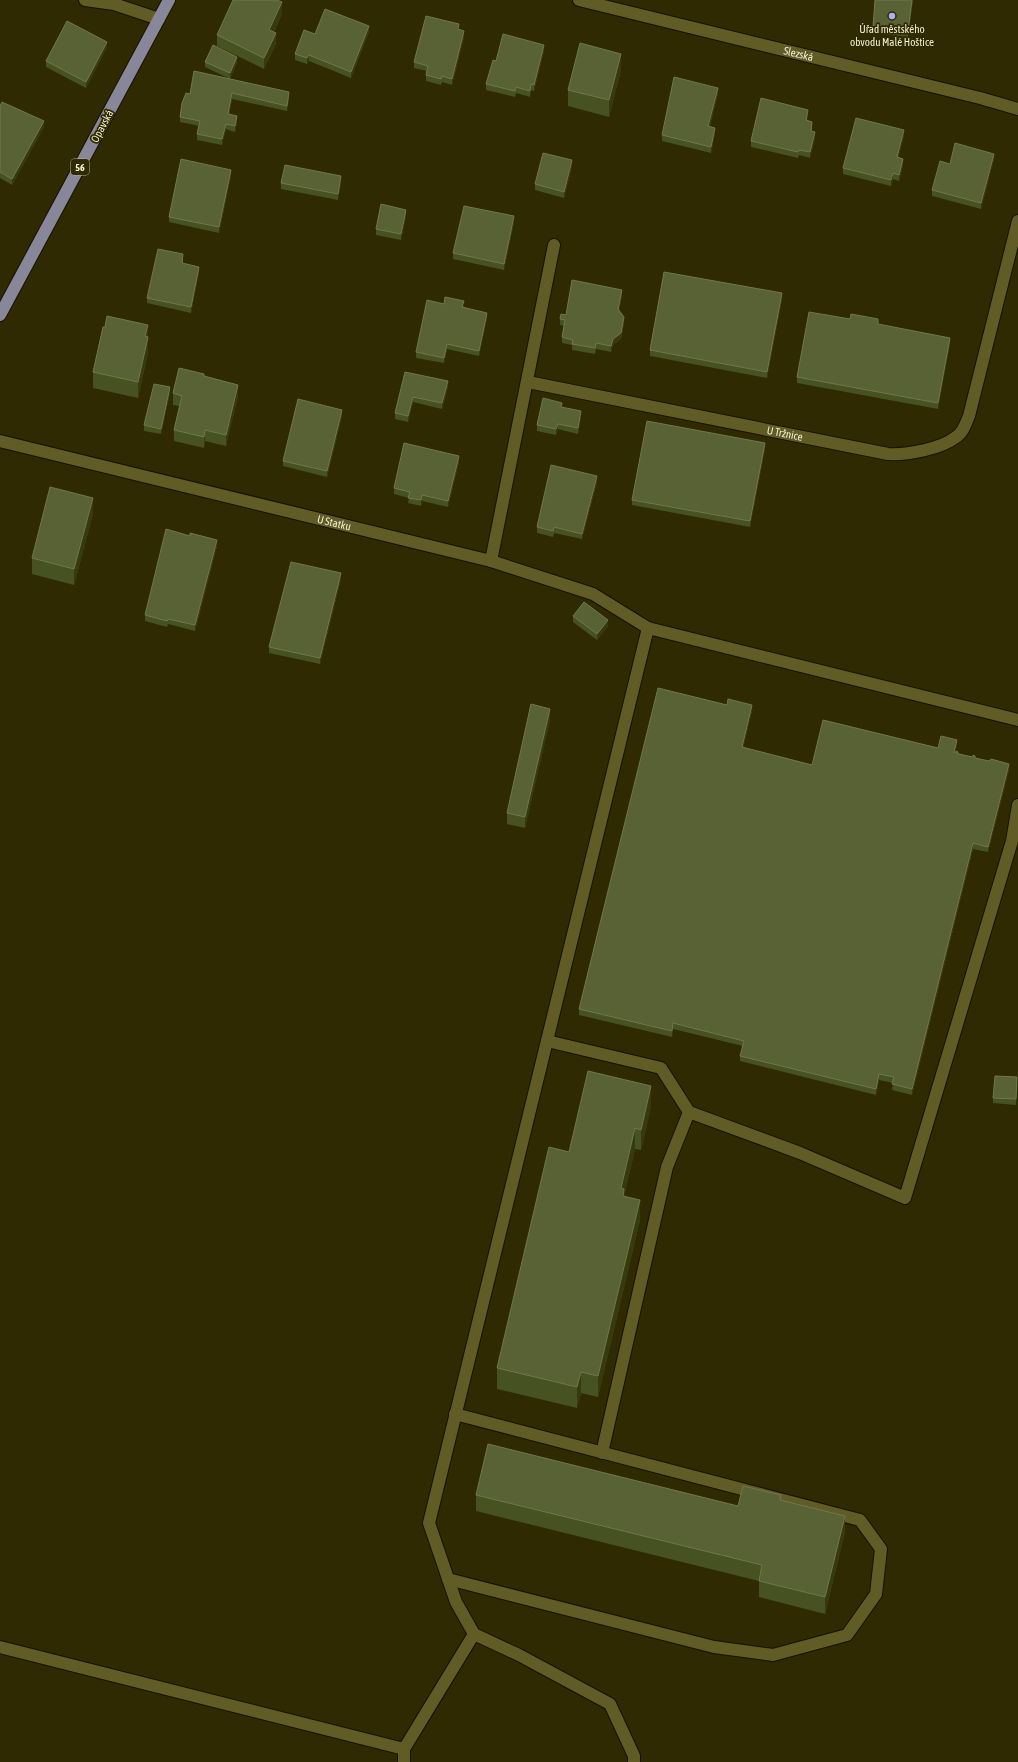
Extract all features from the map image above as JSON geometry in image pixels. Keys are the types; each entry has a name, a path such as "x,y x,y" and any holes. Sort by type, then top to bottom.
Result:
{"main road":[{"name":"Opavská","path":"0,315 169,0"}],"street":[{"path":"85,0 114,4 159,19"},
{"name":"Slezská","path":"579,0 980,98 1018,109"},
{"name":"U Tržnice","path":"528,382 888,454 902,455 944,444 957,437 964,428 969,416 1018,221"},
{"path":"490,561 528,382 554,245"},
{"name":"U Statku","path":"0,441 490,561 593,594 648,628 1018,720"},
{"path":"634,1762 634,1756 610,1704 519,1655 474,1634 456,1602 429,1522 648,628"},
{"path":"546,1041 662,1068 689,1112 800,1153 905,1198 1015,842 1018,805"},
{"path":"602,1453 667,1167 689,1112"},
{"path":"448,1579 714,1647 772,1655 847,1635 876,1594 881,1549 860,1520 455,1414"},
{"path":"404,1762 404,1750 474,1634"},
{"path":"0,1647 404,1750"}],"building":[{"path":"233,0 277,0 282,2 269,30 276,33 264,58 217,35"},
{"name":"Úřad městského obvodu Malé Hoštice","path":"875,0 912,0 908,31 873,27"},
{"path":"325,9 369,26 351,72 309,55 307,58 295,54 304,30 315,34"},
{"path":"426,16 459,24 458,29 464,31 452,79 442,76 441,79 426,75 428,66 414,62"},
{"path":"67,21 107,42 86,82 46,61"},
{"path":"503,34 544,45 534,85 531,84 530,91 516,87 515,91 486,84 493,60 496,61"},
{"path":"580,43 621,54 609,100 568,90"},
{"path":"213,45 237,57 230,73 205,62"},
{"path":"194,71 289,92 287,106 232,93 228,114 237,116 235,126 226,124 222,139 197,134 200,121 180,117 182,103 186,93 190,94"},
{"path":"674,77 718,88 708,126 715,128 711,147 662,135"},
{"path":"761,98 808,110 806,120 812,122 811,131 815,132 810,152 799,150 798,152 751,141"},
{"path":"2,102 44,121 12,179 0,172 0,106"},
{"path":"856,118 904,130 897,157 903,159 899,175 893,173 891,180 843,168"},
{"path":"955,143 994,154 981,203 932,190 940,161 950,164"},
{"path":"543,153 572,160 564,192 535,184"},
{"path":"181,159 231,170 219,227 169,217"},
{"path":"285,165 341,176 338,194 281,183"},
{"path":"381,204 406,210 401,234 376,229"},
{"path":"464,206 514,216 504,264 453,253"},
{"path":"158,249 183,254 182,263 199,267 191,307 147,298"},
{"path":"664,272 782,293 767,372 650,350"},
{"path":"572,280 622,290 618,309 624,317 621,333 613,339 611,346 596,343 595,348 572,344 573,340 562,337 565,320 560,319 561,314 566,315"},
{"path":"445,297 464,301 462,307 487,313 479,351 447,344 444,358 416,352 427,300 444,304"},
{"path":"809,312 850,319 851,314 878,319 878,324 950,338 938,403 797,377"},
{"path":"107,316 148,325 145,336 148,337 138,382 93,372 103,327 105,327"},
{"path":"179,368 238,385 226,435 205,430 204,437 174,430 182,396 173,393"},
{"path":"405,372 448,381 442,403 413,397 408,416 395,413"},
{"path":"154,384 170,387 161,429 144,425"},
{"path":"543,398 562,403 561,407 581,411 578,428 558,424 556,429 537,425"},
{"path":"298,399 342,410 327,471 283,461"},
{"path":"647,421 765,443 750,521 632,500"},
{"path":"404,443 459,456 448,501 422,495 421,500 408,498 410,492 394,488"},
{"path":"551,465 597,476 582,534 554,527 553,531 537,527"},
{"path":"50,487 93,498 74,569 32,558"},
{"path":"166,529 190,536 190,533 217,540 195,625 168,619 167,621 145,615"},
{"path":"291,562 341,573 320,658 269,647"},
{"path":"584,602 608,620 597,634 573,616"},
{"path":"658,688 727,705 728,699 752,705 742,747 812,765 823,720 938,748 941,736 957,740 954,752 958,752 958,754 973,757 973,755 975,758 989,761 991,759 1009,764 988,847 973,843 912,1089 892,1084 894,1077 879,1074 876,1089 740,1056 744,1041 673,1023 672,1031 579,1009"},
{"path":"531,704 550,709 525,817 507,813"},
{"path":"588,1071 651,1086 641,1130 635,1128 621,1188 624,1189 623,1196 640,1200 598,1376 581,1372 577,1387 497,1368 549,1147 569,1152"},
{"path":"995,1076 1017,1077 1016,1099 993,1098"},
{"path":"488,1444 738,1506 743,1486 781,1495 780,1500 845,1516 825,1597 759,1581 762,1565 476,1495"}],"place":[{"name":"Úřad městského obvodu Malé Hoštice","path":"892,16"}]}
